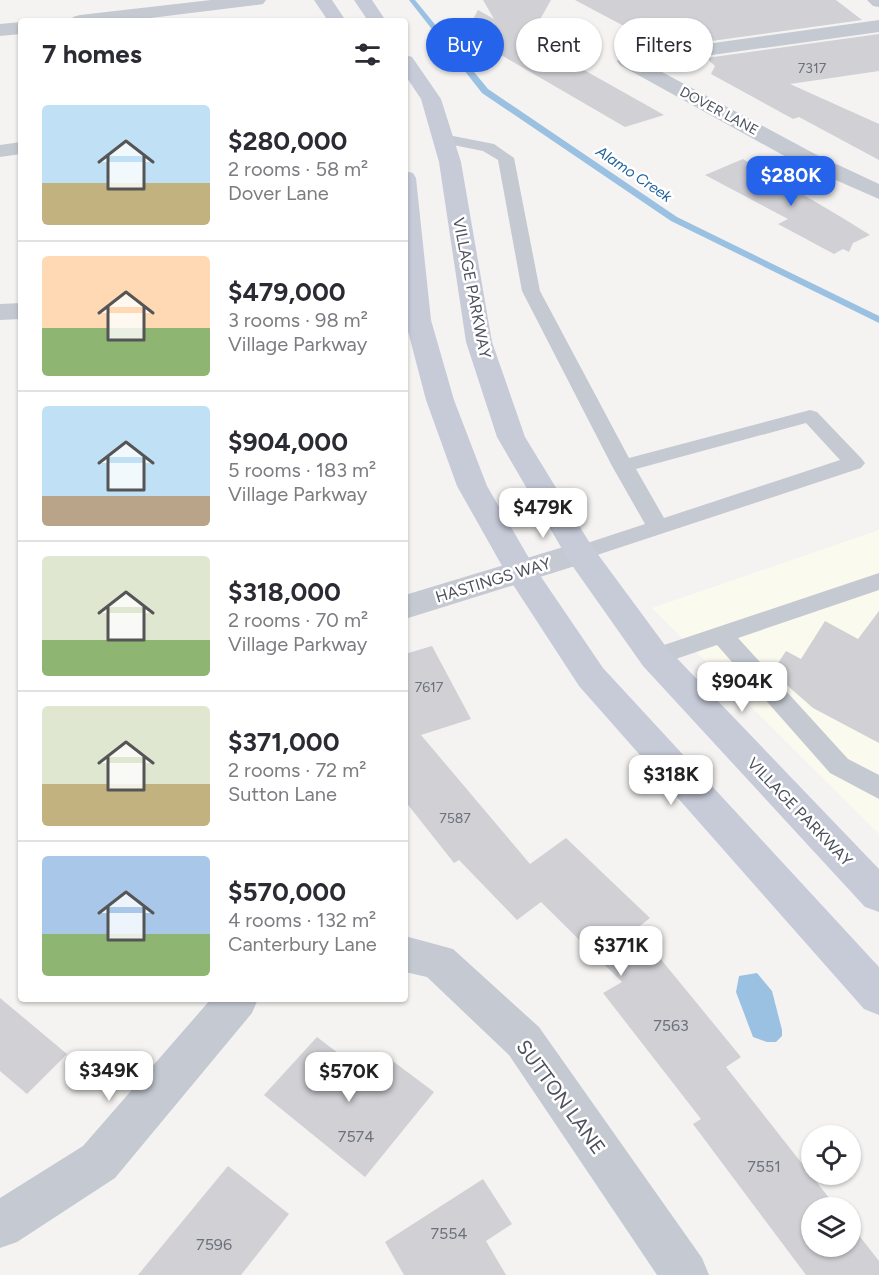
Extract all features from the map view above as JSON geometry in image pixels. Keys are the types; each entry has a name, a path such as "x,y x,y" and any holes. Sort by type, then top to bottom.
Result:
{"street":[{"path":"105,18 257,0"},
{"path":"323,0 335,18"},
{"path":"363,0 375,18"},
{"name":"DOVER LANE","path":"879,26 627,61 807,159 879,192"},
{"path":"0,30 18,28"},
{"name":"VILLAGE PARKWAY","path":"408,65 432,99 450,162 479,342 511,437 580,554 656,657 731,740 879,895"},
{"path":"408,211 418,320 440,400 472,486 521,572 591,677 879,996"},
{"path":"0,312 18,311"},
{"name":"HASTINGS WAY","path":"408,606 580,554"},
{"name":"SUTTON LANE","path":"408,955 440,962 524,1041 685,1275"},
{"path":"0,1225 99,1162 234,1002"}],"lane":[{"path":"443,139 488,147 506,158 531,291 623,466 659,528"},
{"path":"580,554 854,463 810,416 623,466"},
{"path":"656,657 879,581"},
{"path":"722,634 839,766 879,788"}],"shaded area":[{"path":"879,530 879,834 652,608"}],"water":[{"path":"757,973 772,991 782,1030 782,1036 776,1042 767,1042 753,1037 736,992 739,976"}],"building":[{"path":"483,0 551,0 541,18 516,18 516,64 504,57 504,18 493,18"},
{"path":"575,0 836,0 862,20 713,41 713,18 614,18 614,21"},
{"path":"478,10 492,18 474,18"},
{"path":"879,34 879,71 790,84 879,124 879,160 799,117 793,119 711,74 715,66 713,57"},
{"path":"530,72 588,72 664,115 625,127"},
{"path":"743,159 870,235 853,243 849,252 843,249 834,254 778,224 788,219 705,175"},
{"path":"879,611 879,743 813,708 772,672 786,651 801,659 825,621 858,639"},
{"path":"432,646 471,719 421,735 530,864 566,838 650,918 636,929 741,1057 726,1067 801,1162 801,1185 819,1185 828,1197 801,1197 801,1257 861,1257 861,1238 879,1261 879,1275 806,1275 693,1124 701,1119 603,993 622,982 541,902 517,920 459,860 454,863 408,805 408,653"},
{"path":"0,998 67,1054 27,1094 0,1071"},
{"path":"317,1037 372,1079 390,1059 434,1092 365,1177 264,1095"},
{"path":"228,1166 289,1214 241,1275 138,1275"},
{"path":"483,1179 512,1224 486,1241 506,1275 404,1275 385,1242"}],"waterway":[{"name":"Alamo Creek","path":"412,0 485,91 674,219 879,320"}]}
